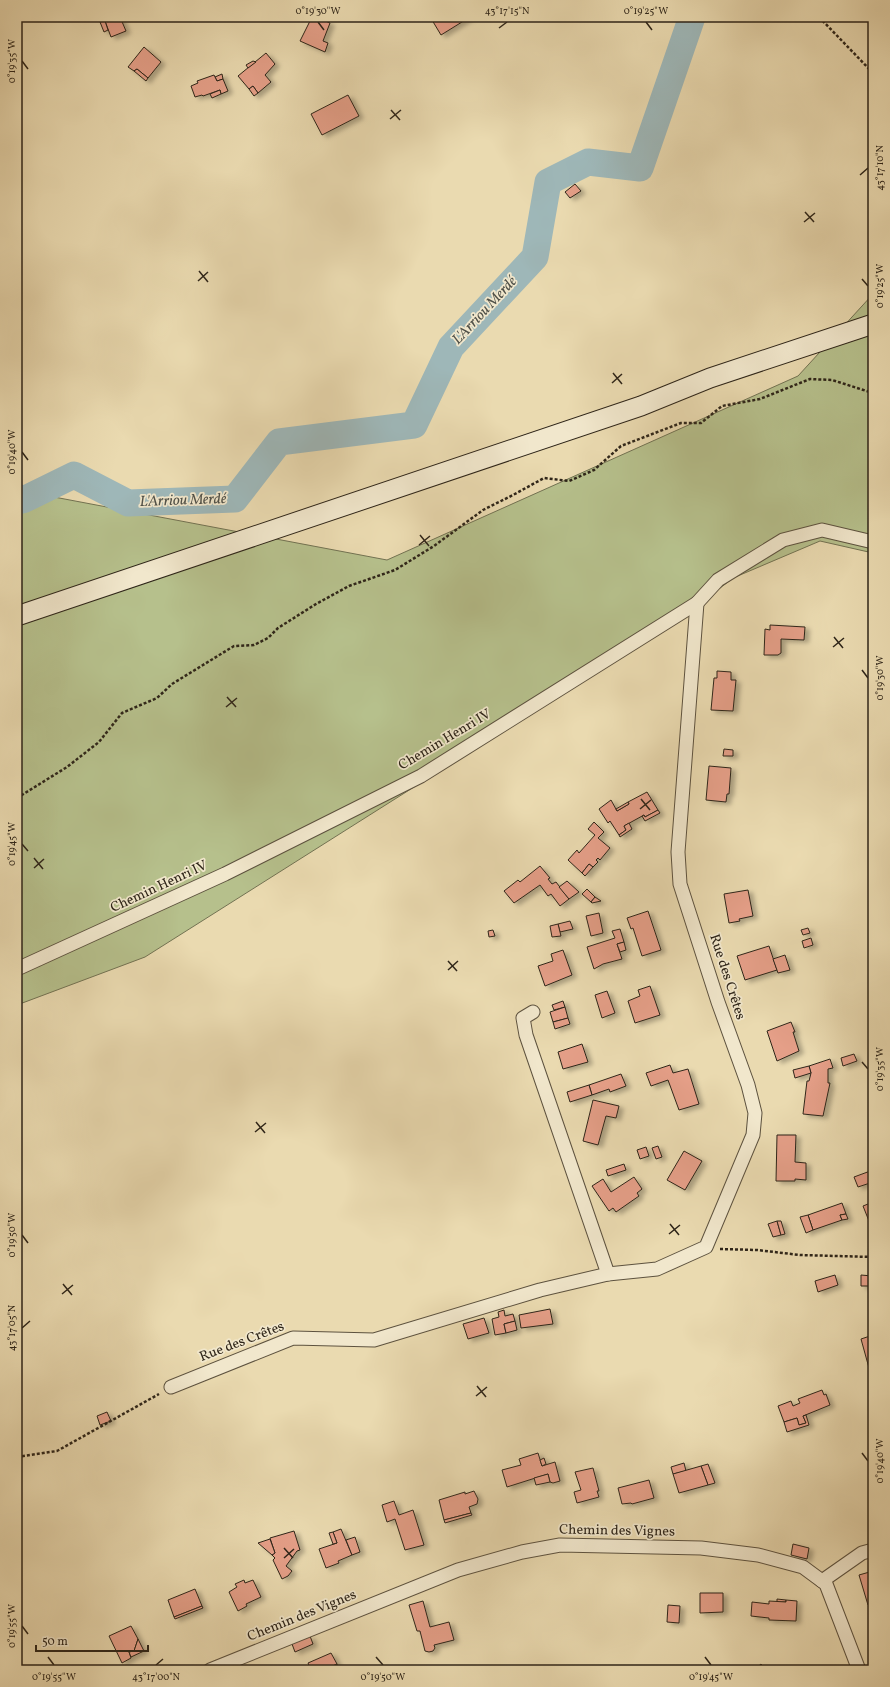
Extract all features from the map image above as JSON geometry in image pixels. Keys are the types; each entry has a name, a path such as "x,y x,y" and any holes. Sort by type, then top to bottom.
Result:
{"main road":[{"path":"17,616 641,406 710,378 873,324"},
{"path":"641,406 716,389 873,336"}],"street":[{"name":"Chemin Henri IV","path":"17,969 226,874 420,776 697,603 718,580 783,540 822,530 873,542"},
{"name":"Rue des Crêtes","path":"171,1387 293,1338 374,1340 540,1290 608,1274 657,1269 706,1247 753,1135 755,1113 748,1085 718,1002 680,884 678,852 697,603"},
{"path":"533,1012 523,1018 526,1035 608,1274"},
{"name":"Chemin des Vignes","path":"210,1670 458,1570 522,1552 560,1545 701,1548 758,1555 803,1567 826,1584 859,1670"},
{"path":"822,1581 862,1554 873,1550"}],"path":[{"path":"819,17 873,73"},
{"path":"17,798 67,767 99,742 122,713 157,698 172,684 234,646 254,644 268,638 278,628 316,604 349,586 395,570 434,546 483,510 513,496 544,478 569,481 594,470 621,446 681,423 700,423 722,406 760,399 810,379 832,380 873,393"},
{"path":"706,1247 757,1250 800,1255 873,1257"},
{"path":"17,1457 58,1451 171,1387"}],"green space":[{"path":"873,294 873,553 820,541 733,578 683,617 145,957 17,1005 17,490 387,560 798,376"}],"building":[{"path":"98,17 120,17 126,31 111,37 105,21 100,22"},
{"path":"312,17 316,17 330,23 323,41 328,43 325,52 300,41"},
{"path":"437,17 470,17 441,35 432,20"},
{"path":"105,21 108,30 104,32 100,22"},
{"path":"144,47 161,62 148,78 137,69 134,71 128,67"},
{"path":"266,53 275,64 265,75 271,82 258,93 253,86 249,89 238,76"},
{"path":"253,61 256,62 248,68 246,65"},
{"path":"137,69 148,78 146,81 134,71"},
{"path":"222,74 223,79 217,81 215,77"},
{"path":"214,75 217,81 223,79 228,91 221,94 220,90 195,97 191,86 198,83 197,81"},
{"path":"253,86 258,93 254,96 249,89"},
{"path":"220,90 221,94 212,98 210,94"},
{"path":"348,95 359,116 322,135 311,114"},
{"path":"575,184 581,191 570,198 565,192"},
{"path":"770,625 805,627 804,640 781,639 781,653 778,655 764,655 765,629 770,630"},
{"path":"717,671 731,672 731,680 736,680 733,711 711,710 714,678 717,678"},
{"path":"724,749 733,750 733,756 723,756"},
{"path":"709,766 731,768 729,794 727,794 726,802 706,800"},
{"path":"647,792 658,810 645,817 644,815 624,826 626,830 619,835 610,821 608,823 599,809 611,800 617,811 629,804 628,802"},
{"path":"628,802 629,804 617,811 616,809"},
{"path":"658,810 660,813 645,821 642,816 644,815 645,817"},
{"path":"594,822 604,832 598,838 610,848 600,860 598,858 596,860 598,862 593,867 589,864 582,873 568,860 577,850 579,853 595,835 588,829"},
{"path":"629,823 632,829 620,837 619,835 626,830 624,826"},
{"path":"589,864 593,867 585,876 582,873"},
{"path":"540,866 550,878 548,879 552,884 556,882 569,899 560,906 551,894 548,896 540,885 514,903 504,891 518,880 520,882"},
{"path":"567,881 579,892 569,899 559,887"},
{"path":"587,889 595,897 591,902 582,894"},
{"path":"748,890 753,916 729,923 724,894"},
{"path":"595,897 601,901 592,903 591,902"},
{"path":"648,911 661,950 642,956 633,928 631,929 627,918"},
{"path":"599,913 603,933 591,936 586,916"},
{"path":"570,921 573,929 560,932 558,924"},
{"path":"558,924 561,936 552,937 550,926"},
{"path":"808,928 810,933 803,935 801,930"},
{"path":"620,929 624,942 617,944 622,959 603,964 594,969 587,947 615,938 612,931"},
{"path":"493,930 495,936 489,937 488,931"},
{"path":"811,938 813,945 804,948 802,941"},
{"path":"624,942 626,950 620,952 617,944"},
{"path":"769,946 777,970 745,980 737,956"},
{"path":"563,950 572,975 545,986 538,966 553,961 551,954"},
{"path":"785,955 790,970 778,973 773,959"},
{"path":"650,986 660,1015 635,1023 628,1001 640,996 638,990"},
{"path":"607,991 615,1013 602,1018 595,995"},
{"path":"563,1001 565,1007 554,1010 552,1005"},
{"path":"565,1007 568,1018 553,1022 550,1012"},
{"path":"568,1018 570,1024 555,1029 553,1022"},
{"path":"791,1022 799,1051 777,1061 767,1031"},
{"path":"582,1044 588,1062 563,1069 558,1052"},
{"path":"854,1054 857,1061 843,1066 841,1058"},
{"path":"830,1059 833,1068 828,1069 828,1083 830,1083 823,1116 803,1114 807,1081 809,1081 811,1073 809,1066"},
{"path":"670,1065 673,1073 688,1069 699,1104 679,1110 668,1080 651,1086 646,1073"},
{"path":"809,1066 811,1073 795,1078 793,1070"},
{"path":"621,1074 626,1086 610,1092 609,1089 592,1095 589,1085"},
{"path":"589,1085 592,1095 570,1102 567,1092"},
{"path":"593,1100 619,1106 616,1118 606,1116 598,1145 583,1141"},
{"path":"777,1135 796,1135 795,1162 806,1163 806,1180 795,1179 795,1181 776,1181"},
{"path":"658,1146 662,1157 656,1159 652,1148"},
{"path":"646,1147 649,1156 640,1159 637,1150"},
{"path":"684,1151 702,1161 685,1190 667,1180"},
{"path":"624,1164 626,1170 608,1176 606,1170"},
{"path":"873,1170 873,1182 858,1187 854,1177"},
{"path":"634,1177 642,1189 637,1193 639,1196 616,1212 613,1208 609,1211 592,1186 603,1179 611,1192"},
{"path":"873,1202 873,1219 869,1221 863,1206"},
{"path":"842,1203 846,1214 840,1215 842,1220 813,1230 808,1215"},
{"path":"846,1214 848,1219 842,1220 840,1215"},
{"path":"808,1215 813,1230 806,1233 800,1217"},
{"path":"777,1221 781,1235 773,1237 768,1224"},
{"path":"777,1221 781,1221 785,1234 781,1235"},
{"path":"835,1275 838,1285 818,1292 815,1281"},
{"path":"861,1275 872,1276 871,1286 861,1286"},
{"path":"550,1309 553,1324 521,1328 519,1315"},
{"path":"504,1310 505,1316 513,1314 515,1321 504,1324 506,1333 495,1335 492,1319 499,1317 498,1312"},
{"path":"484,1318 489,1333 468,1339 463,1324"},
{"path":"515,1321 517,1330 506,1333 504,1324"},
{"path":"873,1335 873,1367 869,1368 861,1339"},
{"path":"822,1390 824,1395 826,1394 830,1405 803,1416 806,1423 799,1425 797,1418 784,1422 778,1406 791,1401 793,1406 800,1403 798,1399"},
{"path":"107,1412 111,1421 100,1425 97,1416"},
{"path":"806,1415 809,1425 787,1432 784,1422 797,1418 799,1425 806,1423 803,1416"},
{"path":"538,1453 542,1466 555,1462 560,1481 553,1483 550,1482 548,1474 507,1487 502,1470 521,1465 519,1459"},
{"path":"544,1458 546,1464 542,1466 540,1460"},
{"path":"684,1463 686,1471 673,1474 671,1467"},
{"path":"708,1464 715,1483 708,1485 701,1466"},
{"path":"701,1466 708,1485 679,1493 673,1474"},
{"path":"593,1468 599,1491 597,1491 599,1497 577,1503 574,1492 581,1490 575,1472"},
{"path":"548,1474 550,1482 536,1485 534,1478"},
{"path":"649,1480 654,1498 632,1504 622,1504 618,1488"},
{"path":"474,1491 478,1499 477,1504 469,1507 471,1513 444,1520 439,1500 465,1492 465,1494"},
{"path":"394,1501 399,1515 413,1510 424,1545 405,1550 395,1519 387,1522 382,1505"},
{"path":"471,1513 472,1515 445,1523 444,1520"},
{"path":"341,1529 352,1555 338,1561 339,1563 326,1568 319,1549 337,1543 333,1532"},
{"path":"294,1531 300,1550 297,1551 286,1566 292,1571 288,1576 282,1579 273,1560 275,1558 272,1555 275,1553 270,1538"},
{"path":"333,1532 337,1543 333,1544 329,1533"},
{"path":"355,1537 360,1552 352,1555 346,1540"},
{"path":"270,1539 275,1553 272,1555 258,1543"},
{"path":"793,1544 809,1548 807,1559 791,1555"},
{"path":"873,1571 873,1604 868,1605 859,1575"},
{"path":"244,1580 245,1583 253,1580 261,1597 246,1604 247,1606 238,1611 229,1592 237,1587 235,1584"},
{"path":"195,1589 202,1606 174,1617 168,1600"},
{"path":"700,1593 723,1593 723,1612 700,1613"},
{"path":"777,1599 786,1600 786,1602 777,1602"},
{"path":"786,1600 797,1601 796,1621 769,1620 769,1618 751,1616 752,1602 769,1604 769,1601 786,1602"},
{"path":"423,1601 430,1627 449,1622 454,1640 434,1645 435,1648 433,1651 429,1652 425,1651 420,1631 417,1631 409,1605"},
{"path":"668,1605 680,1606 679,1623 667,1622"},
{"path":"202,1606 203,1608 175,1619 174,1617"},
{"path":"873,1622 873,1636 869,1623"},
{"path":"131,1626 138,1639 134,1651 129,1652 131,1658 122,1663 109,1636"},
{"path":"310,1636 313,1644 295,1652 292,1644"},
{"path":"138,1639 144,1651 131,1657 129,1652 134,1651"},
{"path":"331,1653 337,1664 325,1670 311,1670 308,1663"},
{"path":"337,1664 339,1670 325,1670"},
{"path":"761,1664 766,1670 754,1670"},
{"path":"832,1666 834,1670 821,1670"}],"waterway":[{"name":"L'Arriou Merdé","path":"17,497 23,500 74,475 128,503 235,499 279,442 414,425 451,347 535,257 548,182 588,162 640,168 692,17"}]}
